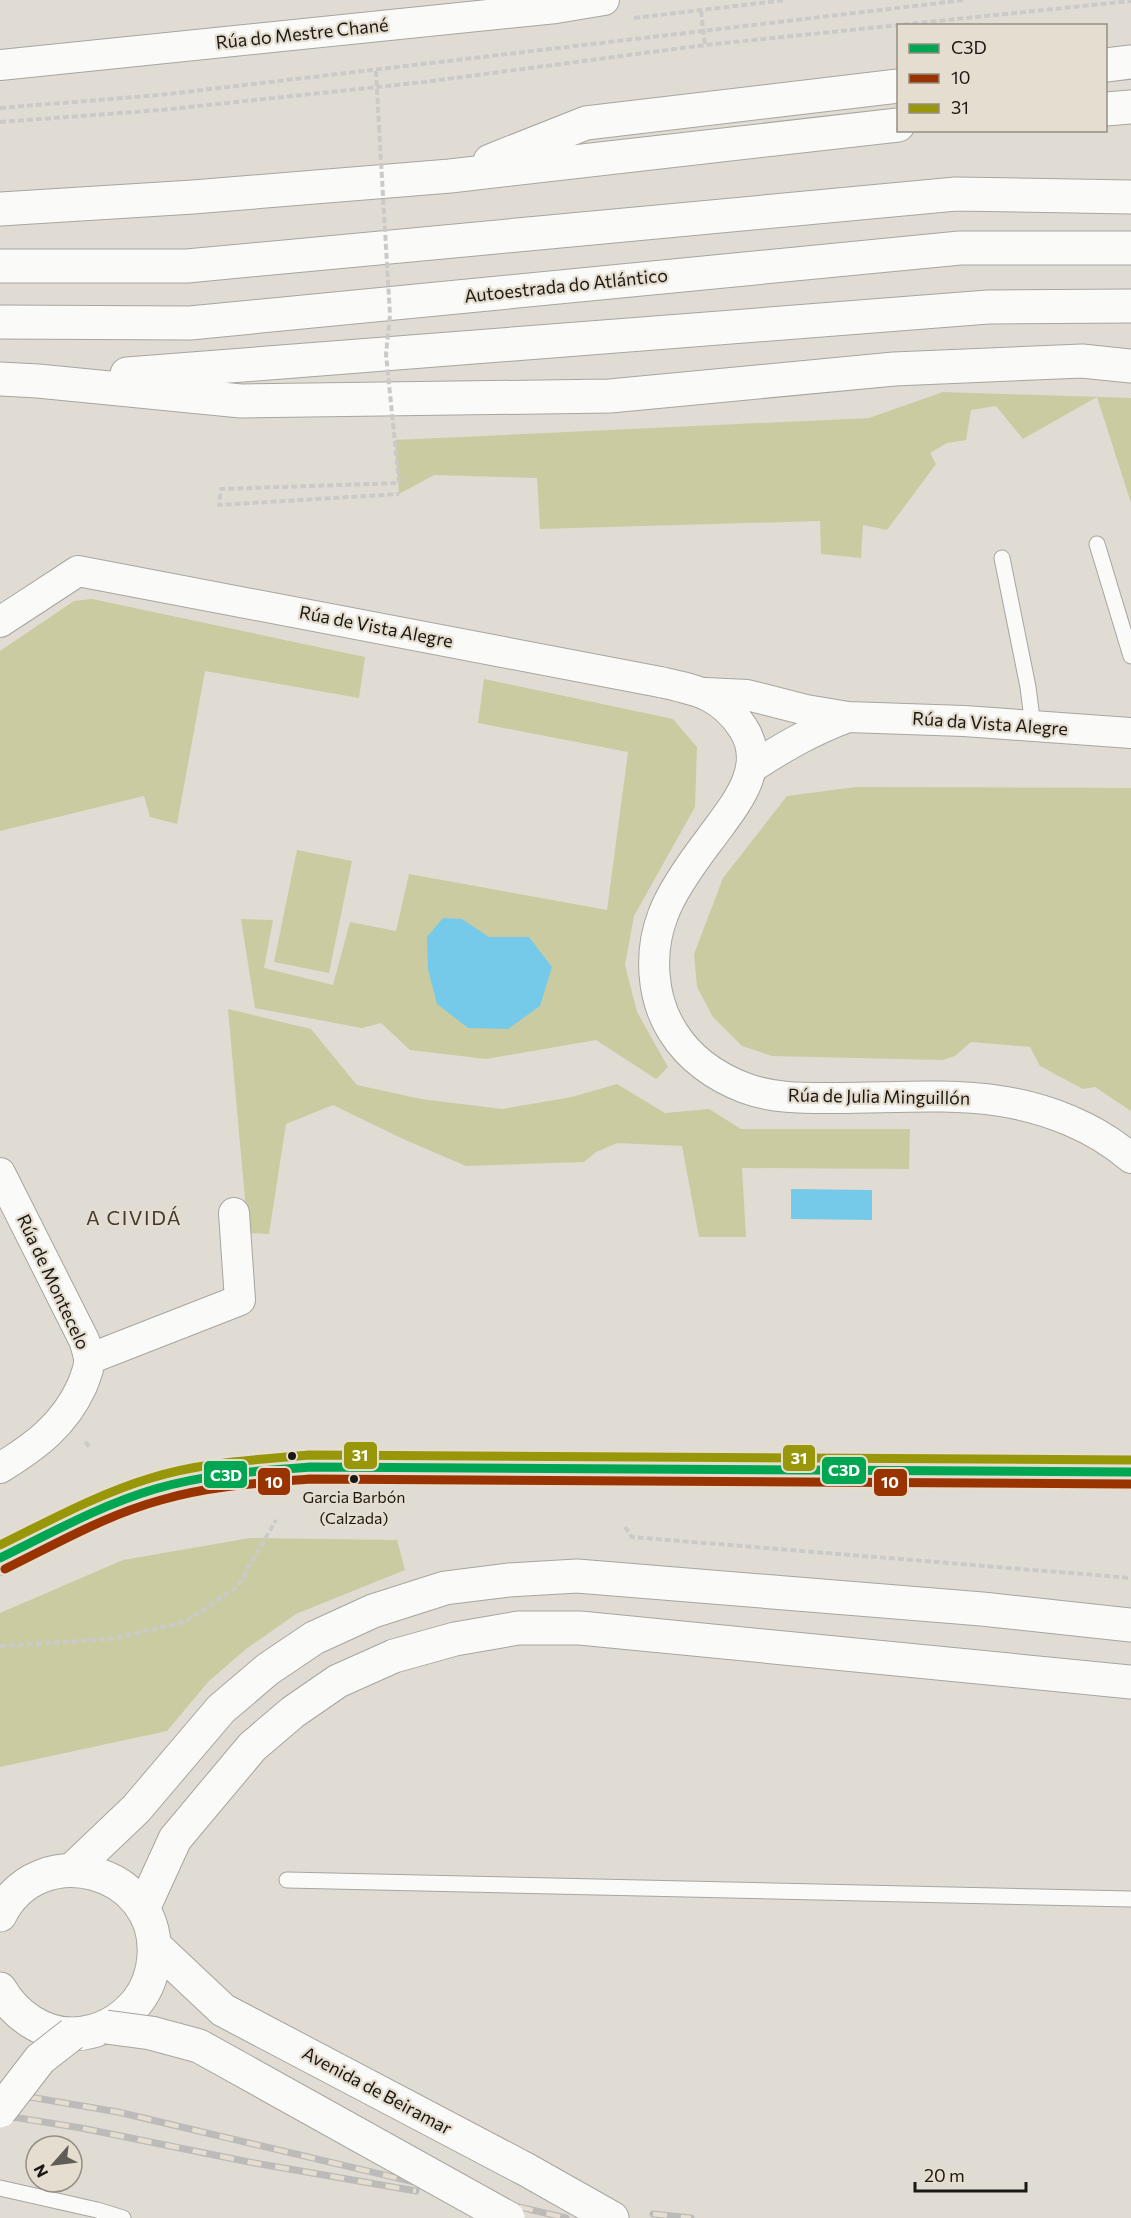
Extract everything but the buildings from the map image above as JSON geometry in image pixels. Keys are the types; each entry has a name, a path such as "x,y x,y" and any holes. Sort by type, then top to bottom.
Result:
{"main road":[{"path":"1107,65 1131,62"},
{"path":"450,176 586,123 897,86"},
{"path":"1107,109 1131,107"},
{"path":"0,209 193,197 450,176 897,125"},
{"path":"0,266 187,266 956,194 1131,197"},
{"name":"Autoestrada do Atlántico","path":"0,322 190,322 960,248 1131,248"},
{"path":"38,381 988,307 1131,306"},
{"path":"0,379 241,401 610,396 894,369 1082,361 1131,366"},
{"path":"0,1558 102,1510 177,1483 241,1473 310,1467 1131,1472"},
{"path":"73,1869 136,1809 221,1709 268,1669 314,1638 373,1611 445,1588 508,1580 577,1576 982,1609 1131,1626"},
{"path":"143,1909 175,1839 252,1747 293,1712 338,1681 394,1656 455,1639 518,1628 580,1628 1131,1682"},
{"path":"0,1915 10,1889 54,1872 73,1869 94,1872 113,1880 143,1909 151,1926 155,1946 153,1971 143,1994 127,2014 106,2027 89,2032 72,2034 53,2032 36,2025 20,2014 0,1989"},
{"name":"Avenida de Beiramar","path":"155,1946 223,2010 527,2170 612,2218"},
{"path":"106,2027 151,2033 199,2046 508,2218"},
{"path":"0,2111 40,2059 72,2034"}],"street":[{"name":"Rúa do Mestre Chané","path":"0,65 556,8 604,0"},
{"name":"Rúa de Vista Alegre","path":"0,622 78,571 660,682 706,693 736,718 748,735"},
{"name":"Rúa da Vista Alegre","path":"706,693 747,694 806,710 848,717 925,719 1131,733"},
{"name":"Rúa da Vista Alegre","path":"748,735 770,721 806,710"},
{"name":"Rúa da Vista Alegre","path":"751,768 811,731 848,717"},
{"name":"Rúa de Julia Minguillón","path":"748,735 752,750 751,768 745,789 709,840 664,913 656,941 654,973 660,1002 672,1031 694,1058 719,1076 747,1089 776,1095 812,1098 967,1098 1027,1106 1091,1130 1131,1158"},
{"name":"Rúa de Montecelo","path":"0,1173 84,1340 89,1359 86,1375 71,1409 31,1448 0,1468"},
{"name":"Rúa de Montecelo","path":"89,1359 240,1300 234,1213"}],"lane":[{"path":"1097,544 1131,656"},
{"path":"1002,558 1028,687 1033,726"},
{"path":"287,1880 1131,1899"},
{"path":"0,2188 123,2218"}],"path":[{"path":"705,45 702,11 786,0"},
{"path":"0,108 160,95 376,71 965,0"},
{"path":"908,24 1131,1"},
{"path":"0,122 161,110 424,82 705,45 897,25"},
{"path":"376,71 390,315 386,354 399,483 221,489 219,505 399,494"},
{"path":"0,1646 110,1639 185,1622 237,1587 276,1520"},
{"path":"625,1527 632,1537 1131,1578"}],"green space":[{"path":"943,392 1131,398 1131,503 1097,397 1023,439 996,406 971,410 966,440 947,443 930,453 936,464 887,530 863,525 861,558 821,554 820,521 540,529 537,478 434,475 399,494 395,440 869,418"},
{"path":"92,599 365,657 359,698 205,671 177,824 150,817 144,796 0,831 0,651 74,601"},
{"path":"484,679 673,719 697,747 695,807 634,916 625,965 637,1012 668,1067 656,1079 596,1040 486,1059 410,1050 381,1023 362,1028 255,1008 241,919 273,920 264,968 333,985 350,922 396,931 409,874 607,910 628,752 478,723"},
{"path":"856,787 1131,788 1131,1111 1095,1087 1083,1089 1040,1066 1030,1047 971,1042 955,1056 942,1060 772,1056 742,1046 713,1017 697,987 694,954 723,878 787,796"},
{"path":"297,850 352,861 329,973 274,962"},
{"path":"228,1009 311,1029 357,1085 421,1099 502,1109 572,1097 617,1084 665,1113 709,1109 741,1129 910,1129 909,1169 742,1168 746,1237 699,1237 682,1146 617,1143 596,1152 584,1162 466,1166 333,1105 286,1124 269,1234 248,1233"},
{"path":"250,1538 397,1540 405,1570 296,1614 246,1649 208,1682 167,1731 0,1767 0,1613 123,1560"}],"water":[{"path":"443,918 462,919 489,937 529,937 552,967 540,1006 508,1029 468,1028 437,1004 428,969 427,937"},
{"path":"791,1189 872,1190 872,1220 791,1219"}],"railway":[{"path":"0,2092 118,2112 566,2218"},
{"path":"0,2115 416,2191"},
{"path":"653,2214 691,2218"}],"transit line":[{"name":"31","path":"0,1545 93,1500 151,1478 209,1465 309,1455 1131,1460"},
{"name":"C3D","path":"0,1558 96,1511 155,1489 213,1477 291,1468 1131,1472"},
{"name":"10","path":"5,1569 101,1522 161,1500 216,1488 310,1479 1131,1484"}],"place":[{"name":"Garcia Barbón (Calzada)","path":"354,1479"}],"district":[{"name":"A CIVIDÁ","path":"134,1218"}]}
